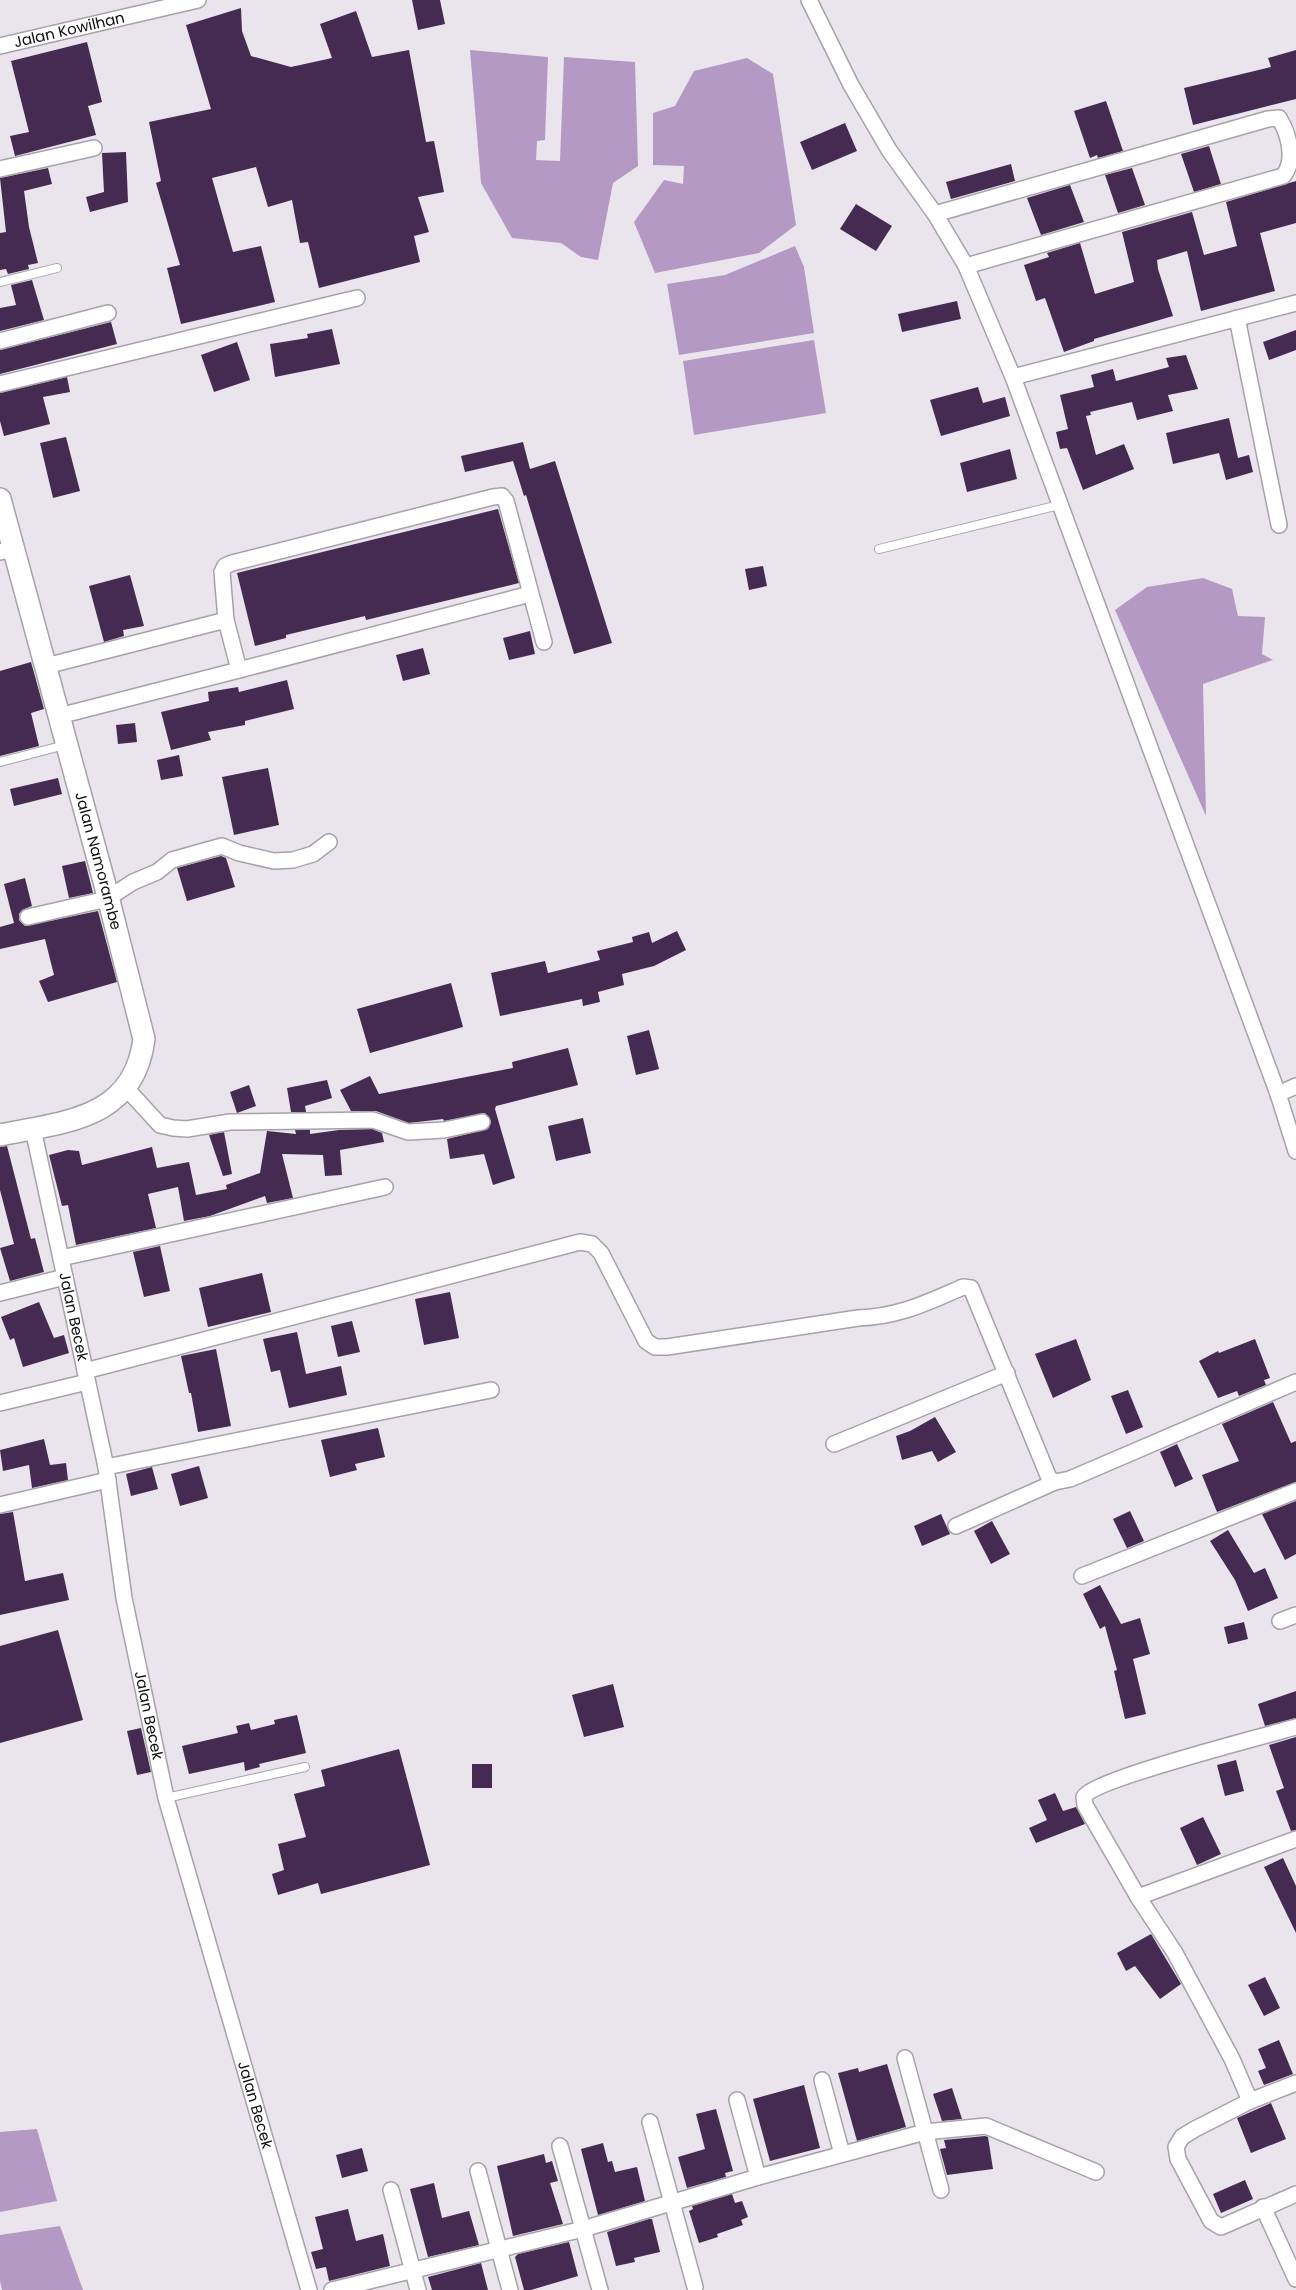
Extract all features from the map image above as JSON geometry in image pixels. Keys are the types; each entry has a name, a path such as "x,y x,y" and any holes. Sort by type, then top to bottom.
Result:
{"main road":[{"name":"Jalan Namorambe","path":"0,500 6,550 46,666 144,1039 141,1060 126,1088 100,1109 76,1118 0,1135"}],"street":[{"name":"Jalan Kowilhan","path":"0,46 198,0"},
{"path":"809,0 851,85 889,150 935,214 966,266 1013,378 1278,1094 1296,1151"},
{"path":"935,214 1268,119 1279,118 1285,128 1291,155 1290,169 1283,176 966,266"},
{"path":"0,169 94,148"},
{"path":"0,384 357,298"},
{"path":"1013,378 1296,303"},
{"path":"0,342 108,313"},
{"path":"1237,318 1279,525"},
{"path":"239,670 226,620 222,572 225,566 502,496 506,501 544,642"},
{"path":"59,716 530,594"},
{"path":"46,666 226,620"},
{"path":"28,917 108,899 133,882 157,872 172,860 222,846 259,859 274,861 292,860 313,854 329,842"},
{"path":"1278,1094 1296,1086"},
{"path":"126,1088 160,1124 173,1128 230,1122 374,1120 408,1132 444,1130 482,1122"},
{"name":"Jalan Becek","path":"33,1129 107,1473 124,1598 166,1798 309,2290"},
{"path":"61,1258 385,1188"},
{"path":"0,1402 580,1242 592,1244 601,1253 646,1341 655,1347 666,1347 858,1318 883,1318 907,1311 963,1287 971,1288 976,1295 1049,1478 1055,1482"},
{"path":"0,1293 64,1276"},
{"path":"834,1444 1007,1373"},
{"path":"956,1526 1055,1482 1070,1479 1296,1382"},
{"path":"0,1505 107,1473 490,1390"},
{"path":"1082,1576 1296,1492"},
{"path":"1280,1621 1296,1615"},
{"path":"1250,2101 1232,2059 1175,1952 1138,1897 1085,1805 1084,1798 1086,1793 1142,1772 1296,1727"},
{"path":"1138,1897 1296,1839"},
{"path":"905,2058 941,2190"},
{"path":"822,2080 842,2154"},
{"path":"1296,2082 1250,2101 1182,2136 1176,2146 1178,2159 1211,2221 1221,2227 1296,2194"},
{"path":"736,2100 758,2177"},
{"path":"650,2122 695,2287"},
{"path":"332,2290 413,2272 583,2229 758,2177 925,2132 986,2126 1096,2172"},
{"path":"560,2146 600,2290"},
{"path":"478,2171 510,2290"},
{"path":"391,2190 418,2290"},
{"path":"1263,2207 1296,2279"}],"lane":[{"path":"0,282 56,268"},
{"path":"879,549 1059,505"},
{"path":"0,762 67,745"},
{"path":"166,1798 305,1767"}],"shaded area":[{"path":"470,50 548,57 545,140 537,141 536,160 560,161 564,57 635,62 638,166 613,183 598,260 581,257 561,243 512,238 481,183"},
{"path":"747,58 773,74 796,225 759,253 655,273 634,222 664,180 683,184 684,166 653,165 653,113 675,106 694,71"},
{"path":"795,246 804,267 814,333 679,355 667,284 725,275"},
{"path":"814,340 826,413 694,435 683,361"},
{"path":"1203,578 1232,589 1238,616 1265,617 1262,654 1273,660 1203,684 1206,816 1115,610 1147,587"},
{"path":"37,2129 57,2201 0,2212 0,2132"},
{"path":"60,2226 83,2290 2,2290 0,2281 0,2235"}],"building":[{"path":"412,0 440,0 445,24 418,30"},
{"path":"241,8 242,31 251,56 291,67 332,58 320,24 356,11 372,57 409,50 426,142 434,141 444,192 418,197 429,232 414,236 420,262 319,288 308,242 300,243 292,200 268,207 256,167 212,178 233,252 261,246 275,302 181,324 167,268 180,265 156,183 161,181 149,122 211,109 186,25"},
{"path":"87,42 102,102 88,106 96,135 15,156 10,136 29,132 11,61"},
{"path":"1296,50 1296,99 1193,125 1184,88 1271,67 1268,58"},
{"path":"1106,101 1123,151 1098,158 1097,155 1090,158 1074,111"},
{"path":"845,123 857,151 812,170 800,142"},
{"path":"1209,146 1221,184 1194,192 1181,154"},
{"path":"126,152 128,202 90,212 86,197 104,192 102,153"},
{"path":"1011,164 1015,181 951,199 946,182"},
{"path":"48,168 52,184 24,191 29,227 38,263 28,265 29,269 8,274 6,269 0,270 0,233 6,232 0,178"},
{"path":"1132,168 1145,205 1118,213 1105,175"},
{"path":"1296,181 1296,223 1260,233 1275,291 1201,311 1187,251 1157,260 1158,269 1173,316 1094,339 1094,341 1064,352 1045,298 1036,301 1024,265 1049,257 1047,253 1080,243 1095,294 1134,282 1122,232 1192,212 1204,255 1237,246 1226,202"},
{"path":"1070,185 1084,222 1041,235 1027,198"},
{"path":"856,204 892,226 876,251 840,229"},
{"path":"32,280 44,320 0,331 0,308 16,305 11,285"},
{"path":"957,301 961,319 902,332 898,314"},
{"path":"111,322 117,344 0,374 0,350"},
{"path":"332,329 340,364 275,377 270,344 308,338 307,334"},
{"path":"1296,330 1296,350 1269,360 1263,342"},
{"path":"237,342 250,380 214,392 201,355"},
{"path":"1186,355 1198,389 1168,395 1173,411 1137,420 1132,402 1090,412 1091,415 1086,416 1096,455 1124,444 1134,469 1083,490 1067,448 1060,449 1056,432 1068,429 1060,395 1094,387 1091,375 1113,369 1116,381 1169,367 1166,358"},
{"path":"67,377 70,392 43,397 50,424 4,436 0,421 0,393"},
{"path":"978,387 983,403 1005,397 1010,416 941,436 930,400"},
{"path":"1229,418 1238,458 1249,455 1253,472 1226,480 1219,453 1173,464 1166,433"},
{"path":"66,437 80,491 53,498 40,443"},
{"path":"523,442 530,469 555,461 612,643 574,654 526,495 524,496 513,461 465,472 461,456"},
{"path":"1010,449 1017,479 967,492 960,463"},
{"path":"498,509 519,583 366,620 365,616 286,635 286,638 255,646 237,573"},
{"path":"763,566 767,586 749,590 745,569"},
{"path":"130,575 144,626 123,630 124,636 104,642 89,586"},
{"path":"530,631 535,654 509,660 503,638"},
{"path":"423,648 430,674 403,681 396,655"},
{"path":"31,662 44,709 31,713 39,746 0,756 0,671"},
{"path":"287,680 294,709 245,721 245,725 208,732 211,740 171,750 161,712 209,701 208,692 238,687 239,692"},
{"path":"135,723 137,742 118,744 116,725"},
{"path":"179,755 183,776 161,780 157,760"},
{"path":"268,768 279,825 234,835 222,777"},
{"path":"58,778 62,794 14,806 10,789"},
{"path":"221,856 226,858 235,887 187,901 177,868"},
{"path":"85,861 93,893 69,898 62,866"},
{"path":"25,878 32,906 22,910 19,914 19,920 25,926 98,911 117,982 48,1002 39,981 54,975 45,939 0,949 0,927 14,923 4,884"},
{"path":"677,931 686,950 654,966 622,974 624,985 598,992 600,1002 583,1006 582,999 500,1016 491,973 545,961 548,973 600,960 597,951 633,942 632,937 649,932 652,943"},
{"path":"451,983 463,1027 370,1053 357,1009"},
{"path":"649,1030 659,1069 636,1075 627,1036"},
{"path":"568,1048 578,1085 496,1106 495,1109 515,1178 493,1185 484,1154 450,1159 447,1139 488,1129 491,1121 485,1113 444,1121 443,1119 409,1123 376,1111 351,1111 340,1090 370,1076 379,1094 513,1068 512,1062"},
{"path":"327,1080 332,1098 305,1106 306,1112 291,1112 287,1088"},
{"path":"249,1085 256,1106 237,1113 230,1092"},
{"path":"583,1118 591,1153 556,1161 548,1126"},
{"path":"372,1129 382,1133 384,1142 340,1150 342,1175 325,1176 323,1155 282,1154 293,1198 267,1203 265,1196 210,1216 184,1221 178,1187 148,1194 156,1228 76,1245 68,1205 62,1206 49,1155 68,1150 79,1151 82,1165 152,1147 157,1168 189,1162 196,1195 227,1189 226,1185 260,1173 267,1131 296,1134 295,1130 310,1130 310,1134 339,1130"},
{"path":"224,1132 232,1174 223,1176 209,1135"},
{"path":"7,1146 31,1239 35,1238 44,1272 10,1281 0,1248 14,1244 0,1190 0,1147"},
{"path":"160,1246 170,1291 144,1297 133,1252"},
{"path":"262,1273 271,1312 208,1327 199,1288"},
{"path":"450,1292 459,1338 424,1345 415,1299"},
{"path":"39,1302 54,1338 64,1335 69,1353 23,1367 14,1338 10,1340 1,1317"},
{"path":"352,1321 360,1352 338,1357 331,1326"},
{"path":"297,1332 306,1374 341,1366 347,1395 289,1408 280,1370 271,1372 263,1339"},
{"path":"1076,1339 1091,1380 1053,1398 1035,1354"},
{"path":"1255,1339 1270,1378 1264,1380 1266,1385 1239,1396 1237,1391 1218,1398 1199,1361 1218,1351 1219,1353"},
{"path":"216,1349 231,1426 198,1432 191,1393 189,1393 181,1356"},
{"path":"1128,1390 1143,1427 1126,1434 1111,1396"},
{"path":"1273,1402 1291,1443 1296,1441 1296,1482 1217,1512 1202,1475 1239,1461 1222,1424"},
{"path":"935,1417 956,1452 938,1462 932,1451 902,1460 896,1436 910,1431"},
{"path":"378,1428 385,1457 355,1464 357,1470 330,1477 321,1440"},
{"path":"44,1439 50,1465 66,1463 68,1480 32,1488 29,1465 3,1471 0,1450"},
{"path":"1177,1444 1193,1479 1175,1487 1160,1452"},
{"path":"199,1466 208,1498 180,1506 171,1474"},
{"path":"152,1467 158,1489 131,1496 126,1474"},
{"path":"1296,1501 1296,1554 1285,1560 1262,1514"},
{"path":"1130,1511 1144,1541 1127,1548 1113,1519"},
{"path":"13,1512 25,1581 63,1573 69,1600 0,1615 0,1514"},
{"path":"941,1514 950,1534 922,1546 914,1526"},
{"path":"992,1521 1010,1554 991,1564 974,1531"},
{"path":"1228,1530 1254,1573 1265,1568 1278,1598 1248,1611 1235,1580 1210,1541"},
{"path":"1100,1585 1121,1624 1140,1618 1150,1654 1133,1659 1146,1714 1125,1719 1114,1671 1117,1670 1105,1626 1100,1629 1083,1594"},
{"path":"1244,1622 1248,1639 1228,1644 1224,1627"},
{"path":"58,1630 83,1720 0,1743 0,1646"},
{"path":"613,1684 624,1727 584,1737 572,1695"},
{"path":"1296,1691 1296,1718 1265,1726 1258,1704"},
{"path":"297,1715 306,1753 259,1764 260,1767 245,1771 244,1762 189,1774 182,1746 238,1733 236,1726 249,1723 251,1730 275,1724 274,1720"},
{"path":"141,1728 151,1772 137,1775 127,1731"},
{"path":"1296,1737 1296,1830 1291,1831 1276,1791 1284,1788 1269,1745"},
{"path":"399,1749 430,1865 321,1894 318,1883 278,1895 272,1874 284,1870 278,1844 306,1837 294,1794 325,1786 321,1770"},
{"path":"1236,1760 1244,1791 1225,1796 1217,1765"},
{"path":"472,1764 492,1764 492,1788 472,1788"},
{"path":"1055,1793 1063,1811 1076,1807 1085,1824 1036,1843 1029,1828 1047,1820 1038,1800"},
{"path":"1203,1817 1221,1854 1197,1865 1180,1828"},
{"path":"1283,1858 1296,1886 1296,1933 1264,1867"},
{"path":"1151,1934 1181,1984 1160,1999 1135,1966 1126,1971 1117,1953"},
{"path":"1265,1977 1280,2008 1264,2016 1248,1985"},
{"path":"1279,2040 1293,2074 1264,2085 1258,2071 1266,2068 1258,2049"},
{"path":"887,2064 906,2127 857,2141 838,2073 858,2068 859,2072"},
{"path":"804,2085 820,2148 770,2161 753,2099"},
{"path":"952,2088 962,2119 942,2121 933,2094"},
{"path":"1271,2103 1286,2139 1251,2153 1237,2118"},
{"path":"716,2109 733,2171 725,2173 726,2177 687,2188 678,2157 705,2149 696,2114"},
{"path":"988,2137 993,2169 947,2175 940,2149 946,2148 944,2140"},
{"path":"603,2143 608,2162 612,2161 615,2172 637,2167 645,2201 598,2215 581,2149"},
{"path":"362,2148 368,2171 342,2178 336,2155"},
{"path":"544,2154 546,2163 552,2161 558,2181 550,2183 563,2224 513,2236 497,2166"},
{"path":"1245,2180 1253,2199 1221,2213 1213,2194"},
{"path":"434,2183 442,2218 469,2211 479,2245 428,2257 410,2189"},
{"path":"732,2194 735,2203 742,2201 748,2217 741,2220 743,2225 717,2234 718,2237 699,2243 689,2211 693,2209 692,2206"},
{"path":"348,2209 356,2241 383,2234 390,2266 329,2281 326,2267 316,2269 311,2252 323,2249 315,2217"},
{"path":"652,2219 660,2252 634,2258 635,2262 616,2266 607,2232"},
{"path":"569,2242 578,2276 531,2290 524,2290 515,2257 518,2254"},
{"path":"481,2263 488,2290 432,2290 428,2277"}]}
